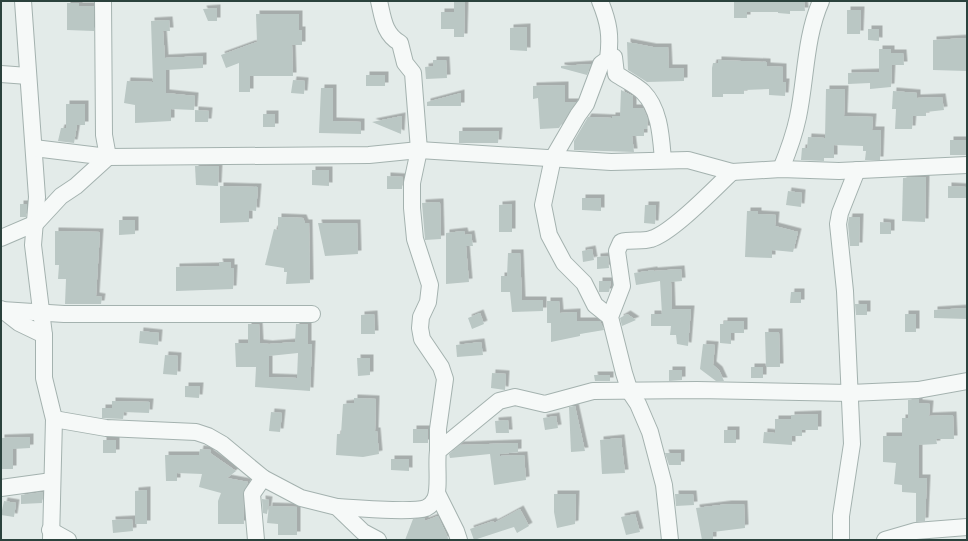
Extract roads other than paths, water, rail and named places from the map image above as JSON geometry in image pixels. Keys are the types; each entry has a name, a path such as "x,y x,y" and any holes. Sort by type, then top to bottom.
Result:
{"street":[{"path":"23,1 34,148 36,223 33,245 44,335 44,378 54,419 50,535 68,540"},
{"path":"103,1 104,135 108,157"},
{"path":"54,419 106,428 196,432 208,436 222,444 263,478 302,498 337,507 400,510 426,508 432,504 437,493 438,430 445,380 441,367 422,339 420,328 420,317 428,302 430,285 415,239 412,208 412,183 419,150 413,73 405,63 400,43 390,37 379,1"},
{"path":"600,1 608,19 610,39 608,59 601,64 586,104 553,158 543,205 549,235 564,263 584,283 595,305 610,317"},
{"path":"781,169 791,146 798,118 809,43 816,11 821,1"},
{"path":"614,57 616,74 643,92 654,109 660,129 663,160"},
{"path":"1,74 28,76"},
{"path":"34,148 108,157 369,155 419,150 611,162 688,160 732,172 781,169 857,170 967,165"},
{"path":"1,238 36,223 60,196 76,186 108,157"},
{"path":"841,540 841,516 852,444 846,291 838,224 840,213 857,170"},
{"path":"670,540 664,485 650,432 638,404 630,392 610,317 622,286 617,251 621,242 650,240 657,236 682,218 732,172"},
{"path":"2,310 41,312 312,314"},
{"path":"2,310 19,323 44,335"},
{"path":"438,451 499,401 516,396 545,404 593,391 630,392 697,390 850,393 918,390 967,381"},
{"path":"256,540 252,494 263,478"},
{"path":"1,488 52,481"},
{"path":"437,493 459,540"},
{"path":"337,507 363,532 378,540"},
{"path":"885,540 916,531 957,531"}]}
